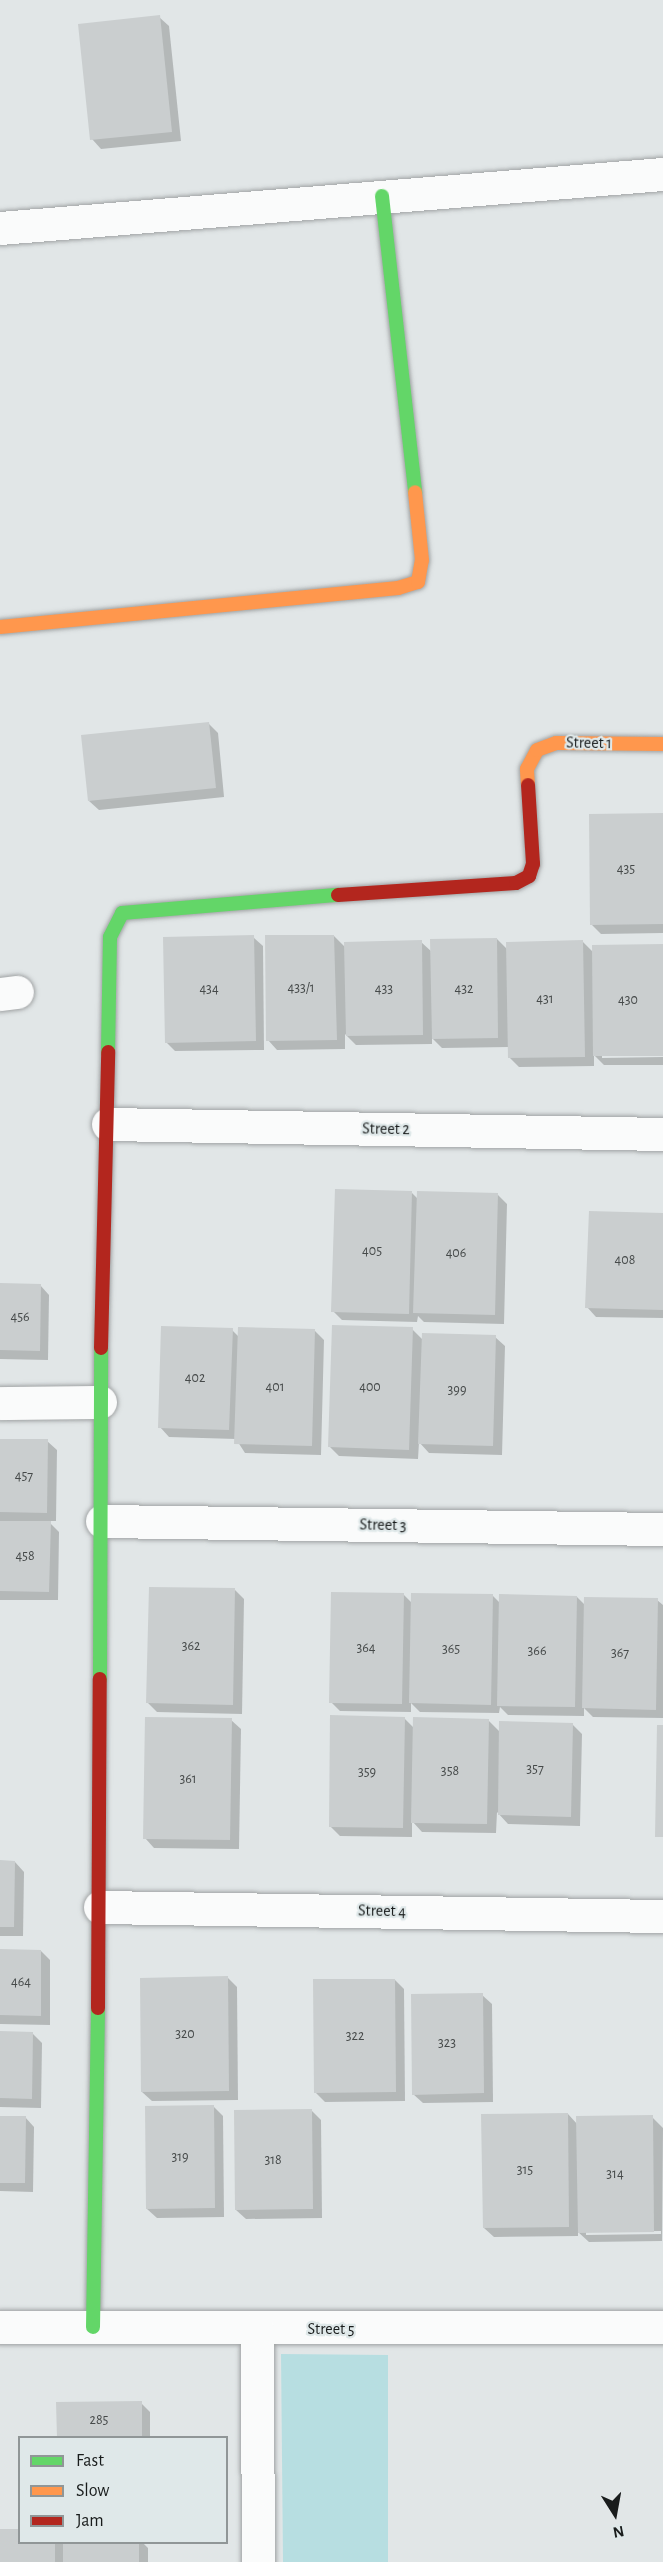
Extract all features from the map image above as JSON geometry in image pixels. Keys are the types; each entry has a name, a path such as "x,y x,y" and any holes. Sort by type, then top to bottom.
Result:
{"street":[{"path":"0,228 663,174"},
{"path":"0,627 398,588 418,582 422,561 382,196"},
{"name":"Street 1","path":"108,1124 110,937 122,914 140,909 516,883 529,876 533,864 527,769 537,750 556,743 663,744"},
{"path":"93,2327 100,1907 102,1521 100,1402 108,1124"},
{"name":"Street 2","path":"108,1124 663,1134"},
{"path":"0,1403 100,1402"},
{"name":"Street 3","path":"102,1521 663,1529"},
{"name":"Street 4","path":"100,1907 663,1916"},
{"name":"Street 5","path":"0,2327 257,2329 663,2327"},
{"path":"257,2329 258,2562"}],"shaded area":[{"path":"281,2354 388,2355 388,2562 283,2562"}],"building":[{"path":"160,15 172,132 90,140 78,24"},
{"path":"209,722 216,788 88,801 81,735"},
{"path":"663,813 663,924 590,925 589,814"},
{"path":"254,935 256,1041 165,1043 163,937"},
{"path":"265,935 334,935 337,1040 266,1041"},
{"path":"497,938 498,1038 432,1039 430,939"},
{"path":"422,940 423,1035 346,1036 344,942"},
{"path":"583,940 585,1057 508,1058 506,942"},
{"path":"663,944 663,1056 593,1056 592,945"},
{"path":"335,1189 412,1191 409,1314 331,1312"},
{"path":"417,1191 498,1193 495,1315 413,1313"},
{"path":"589,1211 663,1213 663,1310 585,1308"},
{"path":"0,1283 41,1284 40,1351 0,1350"},
{"path":"332,1325 413,1327 409,1450 328,1447"},
{"path":"161,1326 233,1328 229,1430 158,1428"},
{"path":"238,1327 315,1329 312,1446 234,1444"},
{"path":"422,1333 496,1335 493,1446 418,1444"},
{"path":"0,1439 48,1439 47,1513 0,1512"},
{"path":"0,1521 51,1521 49,1592 0,1591"},
{"path":"149,1587 235,1588 233,1705 146,1703"},
{"path":"331,1592 404,1593 402,1704 329,1703"},
{"path":"411,1593 493,1594 491,1705 409,1703"},
{"path":"499,1594 577,1596 575,1707 497,1706"},
{"path":"584,1597 658,1598 656,1710 582,1708"},
{"path":"330,1715 405,1717 403,1828 329,1827"},
{"path":"145,1717 232,1718 230,1840 143,1839"},
{"path":"413,1717 489,1719 487,1824 411,1823"},
{"path":"499,1721 573,1723 571,1817 498,1815"},
{"path":"657,1725 663,1725 663,1837 655,1837"},
{"path":"0,1860 15,1861 14,1927 0,1927"},
{"path":"0,1949 41,1950 41,2016 0,2015"},
{"path":"228,1976 229,2091 141,2092 140,1978"},
{"path":"313,1979 395,1979 396,2092 314,2093"},
{"path":"483,1993 484,2093 412,2095 411,1994"},
{"path":"0,2031 33,2032 32,2099 0,2098"},
{"path":"214,2105 215,2208 146,2209 145,2106"},
{"path":"312,2109 313,2209 235,2210 234,2110"},
{"path":"568,2113 569,2227 483,2228 481,2114"},
{"path":"653,2115 654,2232 578,2233 576,2116"},
{"path":"0,2116 26,2116 25,2183 0,2183"},
{"path":"142,2401 142,2436 57,2436 56,2402"},
{"path":"0,2529 18,2529 18,2544 55,2544 55,2562 0,2562"},
{"path":"63,2544 139,2544 139,2562 63,2562"}],"traffic: fast":[{"path":"382,196 415,492"},
{"path":"108,1052 110,937 122,913 338,895"},
{"path":"100,1679 101,1348"},
{"path":"93,2327 98,2008"}],"traffic: slow":[{"path":"0,627 398,588 418,582 422,560 415,492"},
{"path":"528,785 527,769 537,750 556,743 663,744"}],"traffic: jam":[{"path":"338,895 516,883 529,876 533,864 528,785"},
{"path":"101,1348 108,1052"},
{"path":"98,2008 100,1679"}]}
